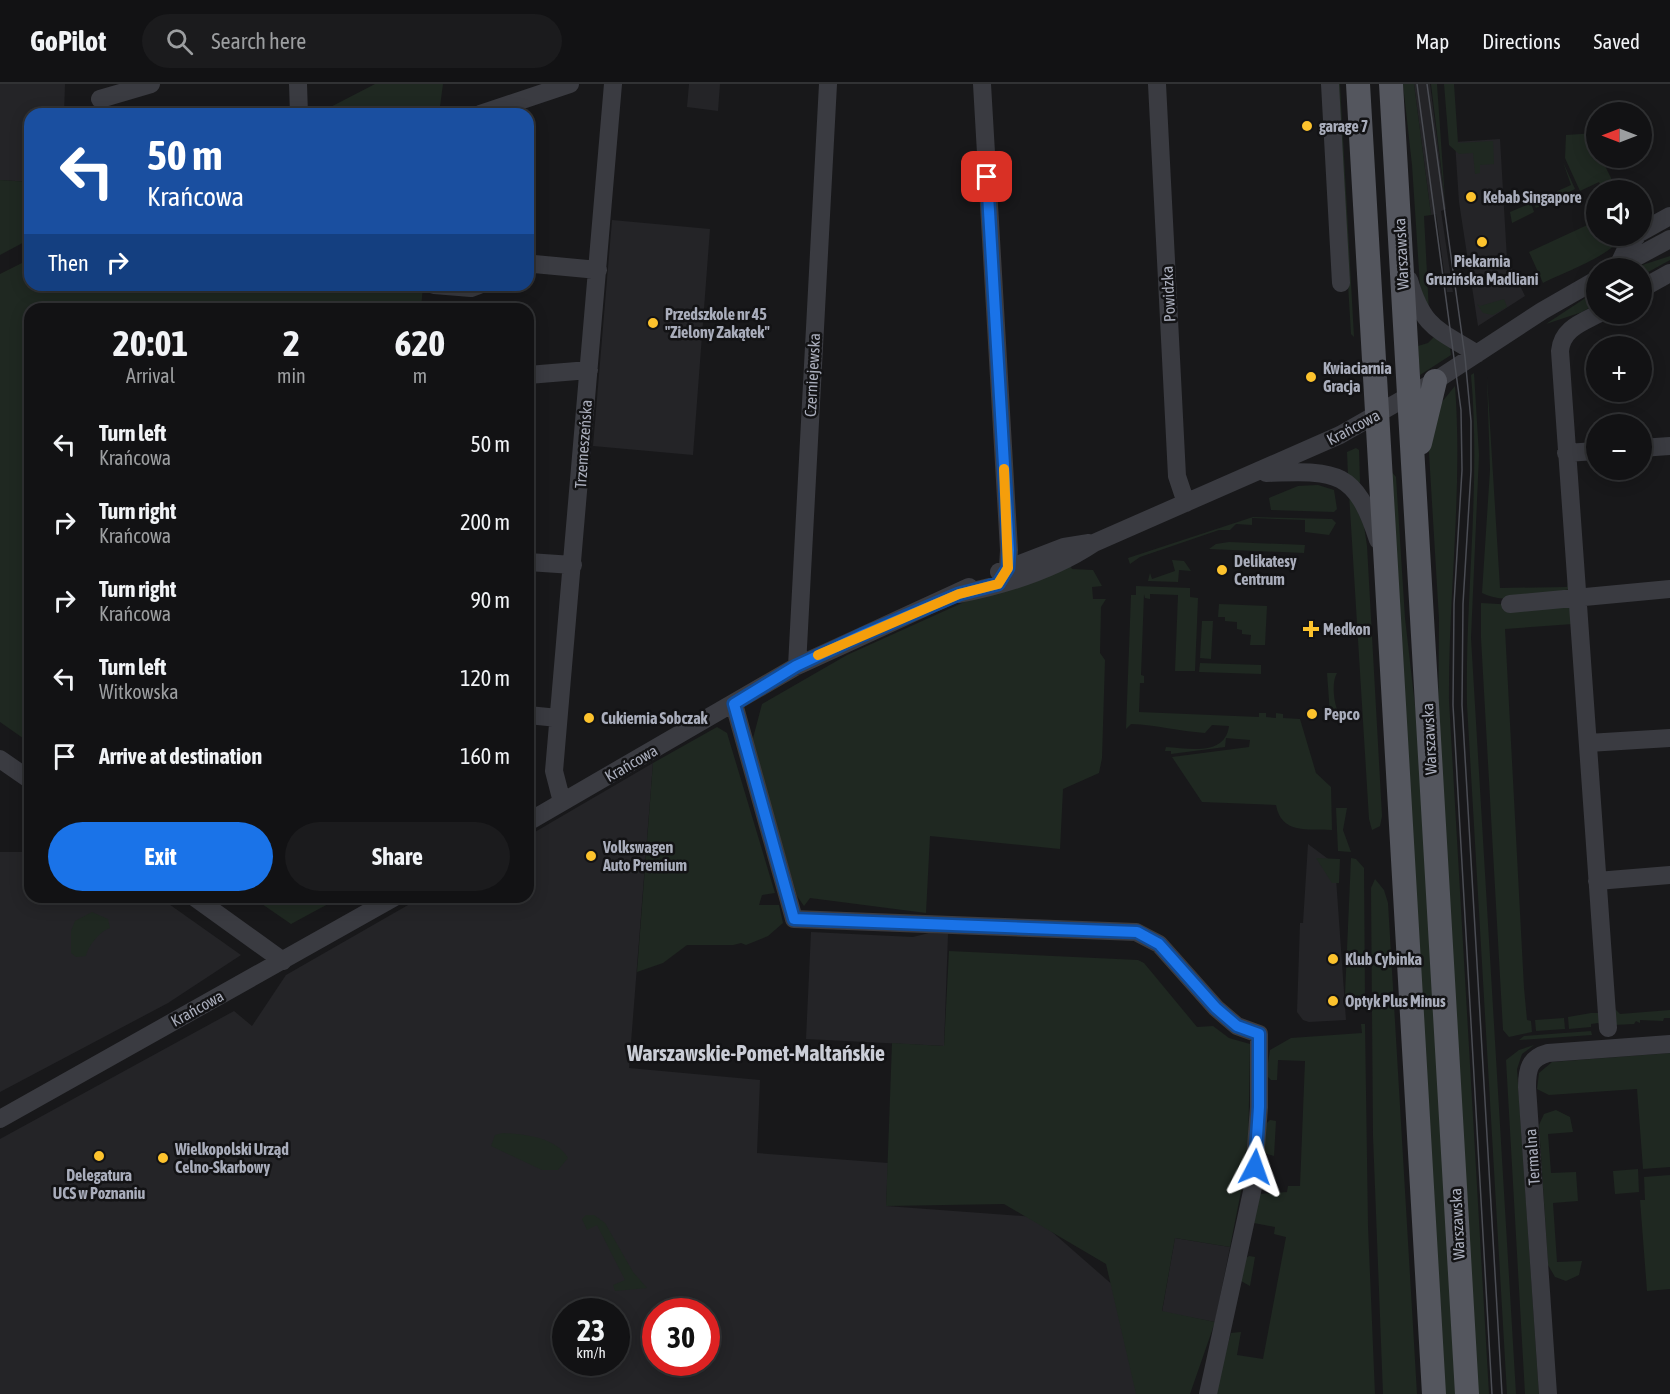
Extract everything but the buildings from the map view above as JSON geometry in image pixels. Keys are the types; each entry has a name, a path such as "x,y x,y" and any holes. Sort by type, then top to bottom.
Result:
{"main road":[{"name":"Warszawska","path":"1358,84 1374,342 1376,415 1388,467 1386,563 1434,1394"},
{"name":"Warszawska","path":"1391,84 1467,1394"},
{"path":"1374,342 1409,397"},
{"path":"1415,496 1421,437 1436,381"},
{"path":"1388,467 1415,496"}],"street":[{"path":"100,99 151,84"},
{"path":"298,84 299,108"},
{"path":"498,108 570,84"},
{"name":"Trzemeszeńska","path":"562,802 554,771 613,84"},
{"name":"Czerniejewska","path":"796,666 828,84"},
{"path":"982,84 1008,568 998,584"},
{"name":"Powidzka","path":"1157,84 1177,472 1186,503"},
{"path":"1330,84 1341,283"},
{"path":"1652,226 1670,216"},
{"path":"1635,258 1670,239"},
{"path":"1401,254 1416,304 1426,320 1477,354"},
{"path":"534,264 598,270"},
{"path":"1652,283 1670,273"},
{"name":"Krańcowa","path":"959,594 998,584 1069,560 1094,543 1320,445 1436,381 1542,311 1586,286"},
{"path":"1586,320 1569,329 1561,340 1566,453 1608,1028"},
{"path":"534,375 589,370"},
{"path":"1652,447 1670,446"},
{"path":"1566,453 1586,452"},
{"path":"1256,473 1328,473 1343,480 1356,490 1368,508 1386,563"},
{"name":"Krańcowa","path":"534,818 796,666 959,594 981,580 1008,568 1064,547 1094,543"},
{"path":"534,562 573,565"},
{"path":"1510,604 1670,590"},
{"path":"734,704 794,919 1137,932 1159,944 1216,1008 1237,1026 1259,1034 1259,1107 1253,1187 1208,1394"},
{"path":"534,716 558,718"},
{"path":"1588,743 1670,738"},
{"path":"0,759 24,776"},
{"path":"1597,881 1670,876"},
{"path":"202,903 283,961"},
{"name":"Krańcowa","path":"0,1119 384,903"},
{"name":"Termalna","path":"1548,1394 1527,1087 1529,1066 1535,1058 1548,1053 1670,1044"}],"shaded area":[{"path":"0,84 65,84 64,108 24,108 24,182 0,180"},
{"path":"375,84 443,84 440,108 329,108"},
{"path":"689,84 720,84 718,111 687,107"},
{"path":"1336,84 1340,84 1354,337 1351,334"},
{"path":"1403,84 1414,84 1431,215 1424,216 1429,312 1420,286 1412,165"},
{"path":"1414,84 1430,84 1446,209 1441,211 1453,292 1447,292 1436,214 1431,215"},
{"path":"1431,84 1437,84 1445,200"},
{"path":"1444,84 1454,84 1458,143 1493,141 1494,164 1480,165 1480,173 1475,174 1473,153 1459,154 1449,145"},
{"path":"1586,134 1586,168 1606,168 1612,180 1586,180 1586,188 1580,191 1565,158 1566,135"},
{"path":"1500,139 1507,259 1525,296 1478,326 1459,202 1455,142"},
{"path":"1563,162 1575,189 1536,208 1533,202 1571,185"},
{"path":"0,180 24,182 24,242 0,255"},
{"path":"1531,203 1534,212 1512,223 1510,212"},
{"name":"Przedszkole nr 45 \"Zielony Zakątek\"","path":"612,220 710,229 693,455 593,446"},
{"path":"1586,226 1586,246 1614,246 1595,258 1586,258 1586,262 1543,283 1529,252"},
{"path":"1670,256 1670,260 1652,270 1652,262"},
{"path":"24,262 24,291 422,291 422,303 24,303 24,739 0,722 0,274"},
{"path":"1586,298 1586,310 1546,324"},
{"path":"1504,299 1507,307 1493,315 1483,313 1477,304 1480,306"},
{"path":"1435,336 1449,342 1451,355 1420,375 1418,346 1428,343"},
{"path":"1474,373 1479,455 1471,638 1516,1394 1507,1394 1467,705 1468,622 1474,499 1474,416 1471,375"},
{"path":"1487,377 1500,588 1567,587 1571,570 1570,589 1514,599 1492,597 1482,593 1490,470"},
{"path":"1455,386 1457,465 1449,701 1489,1394 1476,1394 1438,752 1439,619 1429,438 1437,408"},
{"path":"1356,448 1359,450 1360,483 1348,475 1347,452"},
{"path":"1391,471 1396,477 1405,618 1418,732 1458,1394 1442,1394"},
{"path":"1318,485 1334,490 1337,509 1334,512 1271,510 1269,498 1298,486"},
{"path":"1349,493 1364,526 1367,546 1382,816 1380,826 1372,830 1369,819"},
{"path":"1253,517 1332,519 1336,523 1329,535 1305,532 1305,520 1252,518 1252,525 1236,524 1230,530 1219,530 1140,557 1130,564 1128,558"},
{"path":"1229,542 1305,545 1304,553 1209,549 1216,544"},
{"path":"1172,560 1184,561 1191,571 1179,570 1178,582 1148,581 1150,573 1152,579 1175,571"},
{"path":"1069,564 1072,569 1093,570 1102,586 1092,587 1093,599 1106,599 1101,607 1100,653 1105,660 1102,758 1099,773 1063,789 1060,849 930,836 926,913 810,898 804,906 797,896 752,742 762,704 847,655 993,589"},
{"path":"1136,586 1190,588 1190,597 1198,598 1195,671 1175,671 1178,595 1150,594 1150,599 1145,598 1144,594 1141,675 1144,676 1144,683 1140,683 1139,712 1259,717 1259,713 1266,713 1266,717 1276,718 1276,713 1283,714 1283,718 1300,719 1316,773 1331,787 1332,830 1305,829 1290,825 1283,821 1276,805 1202,802 1172,757 1249,747 1250,740 1226,738 1225,747 1171,754 1171,751 1165,751 1166,747 1195,749 1213,747 1226,736 1229,726 1212,725 1205,733 1131,724 1126,729 1131,595 1136,595"},
{"path":"1568,602 1573,624 1505,629 1524,988 1527,1020 1531,1021 1532,1032 1509,1037 1503,1030 1481,638 1481,603 1516,605"},
{"path":"1219,604 1267,606 1265,645 1250,645 1251,635 1242,634 1242,630 1237,629 1237,622 1225,621 1225,617 1218,617"},
{"path":"1202,621 1213,621 1211,659 1200,658"},
{"path":"1200,663 1261,665 1261,674 1199,672"},
{"path":"1327,673 1337,673 1334,694 1339,714 1330,714"},
{"path":"717,727 727,733 775,893 762,895 759,905 779,905 783,923 768,936 746,945 741,943 687,945 663,963 637,972 653,763"},
{"path":"653,763 629,1068 760,1080 757,1153 888,1163 886,1206 1035,1217 1131,1301 1137,1394 0,1394 0,1139 234,1011 252,1026 286,975 412,903 534,903 534,832"},
{"path":"1336,808 1347,808 1343,830 1351,852 1338,851"},
{"path":"1308,844 1335,864 1346,1020 1309,1022 1303,1020 1297,1012 1300,923 1303,923"},
{"path":"0,852 24,852 24,903 167,903 241,955 168,1003 0,1092"},
{"path":"1316,858 1340,859 1339,883 1332,883"},
{"path":"1351,858 1356,859 1364,868 1365,1000 1361,1004 1352,1004 1345,995"},
{"path":"1375,879 1384,890 1388,903 1417,1394 1383,1394 1373,1136 1371,888"},
{"path":"261,903 330,903 291,924"},
{"path":"92,912 108,919 110,928 95,939 86,956 76,957 71,953 71,931 75,921"},
{"path":"811,932 913,937 929,933 948,934 944,1046 806,1039"},
{"path":"949,951 1138,960 1144,963 1197,1027 1213,1026 1229,1038 1250,1044 1248,1156 1230,1247 1175,1238 1162,1311 1215,1322 1190,1394 1136,1394 1106,1264 1004,1204 886,1206 892,1043 944,1046"},
{"path":"1613,1007 1620,1014 1670,1010 1670,1018 1664,1018 1663,1021 1640,1020 1640,1023 1636,1021 1634,1024 1613,1025"},
{"path":"1598,1013 1602,1026 1598,1023 1591,1024 1591,1027 1569,1029 1568,1017"},
{"path":"1564,1018 1565,1029 1536,1031 1535,1020"},
{"path":"1361,1024 1365,1024 1368,1226 1375,1394 1214,1394 1231,1333 1241,1332 1237,1355 1263,1359 1286,1237 1274,1234 1275,1227 1254,1223 1259,1194 1287,1192 1288,1186 1300,1186 1305,1061 1278,1060 1277,1080 1271,1080 1266,1075 1270,1050 1291,1038 1362,1033"},
{"path":"1591,1031 1592,1035 1519,1040 1524,1036"},
{"path":"1534,1045 1522,1054 1517,1069 1539,1394 1525,1394 1506,1060 1519,1050"},
{"path":"1670,1053 1670,1167 1643,1169 1637,1089 1549,1095 1537,1089 1539,1073 1552,1062"},
{"path":"1556,1110 1570,1117 1573,1132 1548,1134 1551,1173 1576,1172 1578,1201 1553,1203 1557,1262 1582,1261 1579,1275 1566,1281 1555,1277 1548,1265 1539,1125 1544,1114"},
{"path":"1270,1120 1276,1121 1274,1156 1264,1153 1266,1124"},
{"path":"503,1133 547,1141 556,1145 568,1158 558,1170 542,1170 491,1146 495,1135"},
{"path":"1638,1169 1639,1192 1615,1194 1613,1171"},
{"path":"1670,1175 1670,1289 1647,1291 1640,1200 1645,1200 1644,1177"},
{"path":"586,1215 594,1215 605,1223 633,1272 647,1288 615,1291 613,1285 625,1280 597,1225 587,1230 582,1219"},
{"path":"1175,1238 1230,1247 1215,1322 1162,1312"},
{"path":"1255,1257 1250,1286 1241,1281 1246,1258"}],"tram line":[{"path":"1417,84 1461,410 1462,470 1454,604 1453,705 1492,1394"},
{"path":"1427,84 1465,357 1471,421 1471,471 1463,604 1462,705 1502,1394"}],"slow traffic":[{"path":"818,655 959,594 998,584 1008,568 1009,550 1004,469"}],"place":[{"name":"garage 7","path":"1307,126"},
{"name":"Kebab Singapore","path":"1471,197"},
{"name":"Piekarnia Gruzińska Madliani","path":"1482,242"},
{"name":"Przedszkole nr 45 \"Zielony Zakątek\"","path":"653,323"},
{"name":"Kwiaciarnia Gracja","path":"1311,377"},
{"name":"Delikatesy Centrum","path":"1222,570"},
{"name":"Medkon","path":"1311,629"},
{"name":"Pepco","path":"1312,714"},
{"name":"Cukiernia Sobczak","path":"589,718"},
{"name":"Volkswagen Auto Premium","path":"591,856"},
{"name":"Klub Cybinka","path":"1333,959"},
{"name":"Optyk Plus Minus","path":"1333,1001"},
{"name":"Delegatura UCS w Poznaniu","path":"99,1156"},
{"name":"Wielkopolski Urząd Celno-Skarbowy","path":"163,1158"}],"district":[{"name":"Warszawskie-Pomet-Maltańskie","path":"756,1053"}],"route":[{"path":"987,177 1009,550 1006,574 998,584 959,594 796,666 734,704 794,919 1028,930 1137,932 1159,944 1216,1008 1237,1026 1259,1034 1259,1107 1255,1167"}]}
